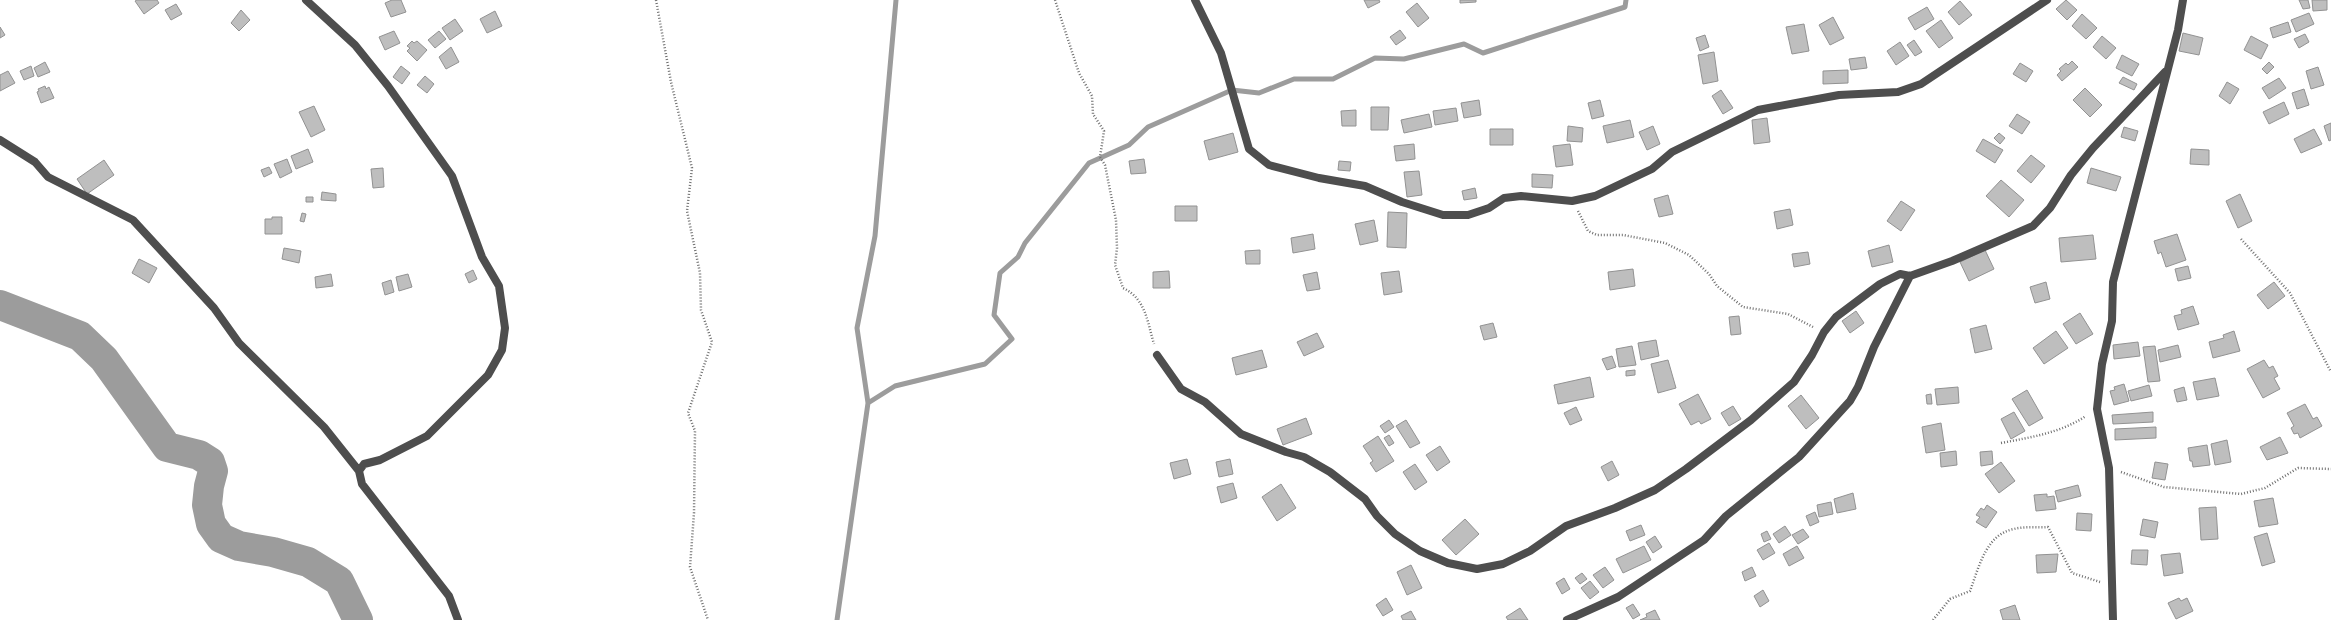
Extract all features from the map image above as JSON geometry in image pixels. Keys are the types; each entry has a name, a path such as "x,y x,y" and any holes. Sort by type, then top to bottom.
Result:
{"street":[{"path":"306,0 355,45 388,86 452,176 482,257 499,286 505,328 502,350 488,375 467,398 427,436 380,460 364,464 359,471"},
{"path":"1195,0 1221,53 1249,149 1270,165 1319,178 1365,186 1402,202 1443,215 1468,215 1489,208 1504,198 1520,196 1572,201 1595,196 1652,169 1672,152 1758,110 1839,95 1898,92 1921,84 2047,0"},
{"path":"2114,620 2109,468 2097,409 2102,364 2112,321 2113,282 2165,72 2178,30 2183,0"},
{"path":"1157,355 1181,389 1205,402 1241,434 1286,452 1304,457 1330,472 1366,499 1377,516 1395,534 1420,551 1448,563 1477,568 1503,564 1530,551 1566,526 1622,505 1655,490 1686,469 1751,420 1794,382 1812,355 1824,332 1836,317 1880,284 1900,274 1910,276 1952,261 2033,226 2050,208 2071,175 2089,153 2165,72"},
{"path":"0,140 35,162 48,177 133,220 214,308 239,343 324,427 359,471 362,484 449,596 458,620"},
{"path":"1567,620 1618,597 1704,540 1726,516 1804,452 1850,401 1858,387 1874,346 1910,276"}],"path":[{"path":"656,0 671,82 692,168 687,211 700,274 701,310 712,342 688,413 695,431 694,514 690,567 708,620"},
{"path":"1055,0 1079,73 1092,96 1093,114 1104,131 1100,157 1105,165 1116,220 1117,248 1115,265 1123,288 1134,294 1142,306 1157,355"},
{"path":"1572,201 1588,231 1597,235 1623,235 1665,243 1689,255 1709,274 1716,286 1743,307 1788,314 1824,332"},
{"path":"2241,240 2290,293 2331,372"},
{"path":"2001,443 2052,434 2071,426 2097,409"},
{"path":"2109,468 2164,487 2241,494 2265,488 2298,468 2331,469"},
{"path":"1933,620 1950,599 1970,590 1983,555 1996,537 2014,529 2048,527 2072,573 2114,587"}],"building":[{"path":"157,0 159,3 144,14 135,1"},
{"path":"392,0 401,0 406,12 391,17 385,3"},
{"path":"1364,0 1379,0 1380,2 1368,8"},
{"path":"1460,0 1476,0 1476,2 1460,3"},
{"path":"2066,0 2077,10 2067,20 2056,9"},
{"path":"2299,0 2308,0 2310,8 2303,9"},
{"path":"2312,0 2327,0 2327,10 2313,11"},
{"path":"1960,1 1972,15 1959,25 1948,12"},
{"path":"1417,3 1429,18 1418,27 1406,12"},
{"path":"176,4 182,14 171,20 165,10"},
{"path":"1927,7 1934,19 1915,30 1908,18"},
{"path":"241,10 250,20 239,31 231,23"},
{"path":"495,11 502,26 487,33 480,19"},
{"path":"2309,13 2314,24 2296,32 2291,20"},
{"path":"2082,14 2097,28 2086,39 2072,26"},
{"path":"1833,17 1844,38 1830,45 1819,25"},
{"path":"455,19 463,31 450,40 442,28"},
{"path":"1941,20 1953,38 1939,48 1926,31"},
{"path":"2288,22 2291,32 2273,38 2270,28"},
{"path":"1804,24 1809,51 1792,54 1786,27"},
{"path":"0,27 5,35 0,38"},
{"path":"1400,30 1406,38 1396,45 1390,37"},
{"path":"394,31 400,43 385,50 379,37"},
{"path":"439,31 446,39 435,48 428,40"},
{"path":"2183,33 2203,38 2199,55 2179,51"},
{"path":"2305,34 2309,42 2299,48 2294,39"},
{"path":"1705,35 1709,47 1700,51 1696,38"},
{"path":"2102,36 2116,48 2106,59 2093,47"},
{"path":"2251,36 2268,45 2261,59 2244,50"},
{"path":"1914,40 1922,52 1915,56 1907,45"},
{"path":"412,41 414,43 417,41 427,50 417,61 407,51 410,48 407,46"},
{"path":"1900,42 1909,56 1896,65 1887,51"},
{"path":"451,47 459,62 446,69 439,57"},
{"path":"1714,52 1718,81 1703,84 1698,55"},
{"path":"2122,55 2139,64 2132,76 2116,68"},
{"path":"1865,57 1867,68 1851,70 1849,59"},
{"path":"2072,61 2078,67 2062,81 2057,75 2061,71 2059,69 2066,63 2068,65"},
{"path":"45,62 50,72 38,77 34,68"},
{"path":"2269,62 2274,67 2267,74 2262,69"},
{"path":"2020,63 2033,71 2026,82 2013,74"},
{"path":"31,66 34,76 24,80 20,71"},
{"path":"401,66 410,73 402,84 393,77"},
{"path":"2318,67 2324,85 2311,89 2306,71"},
{"path":"1848,70 1848,83 1823,84 1823,71"},
{"path":"8,71 15,83 0,91 0,75"},
{"path":"425,76 434,84 427,93 417,85"},
{"path":"2123,77 2137,84 2134,90 2119,83"},
{"path":"2279,78 2286,88 2269,99 2262,88"},
{"path":"2227,82 2239,89 2230,104 2219,96"},
{"path":"45,86 46,89 49,87 54,98 41,103 37,92 39,91 38,89"},
{"path":"2085,88 2102,105 2090,117 2073,100"},
{"path":"2304,89 2309,105 2297,109 2292,93"},
{"path":"1721,90 1733,108 1723,114 1712,96"},
{"path":"1479,100 1481,115 1464,118 1461,103"},
{"path":"1600,100 1604,116 1592,119 1588,103"},
{"path":"2284,102 2289,114 2269,124 2263,112"},
{"path":"314,106 325,130 311,137 299,112"},
{"path":"1371,107 1389,107 1388,130 1371,130"},
{"path":"1456,108 1458,121 1435,125 1433,111"},
{"path":"1356,110 1356,126 1342,126 1341,111"},
{"path":"1429,114 1432,127 1404,133 1401,120"},
{"path":"2017,114 2030,122 2022,134 2009,126"},
{"path":"1767,118 1770,142 1754,144 1752,120"},
{"path":"1630,120 1634,137 1607,143 1603,126"},
{"path":"2331,123 2331,140 2329,141 2324,126"},
{"path":"1568,126 1583,128 1582,142 1567,141"},
{"path":"1653,126 1660,144 1647,150 1639,132"},
{"path":"2124,127 2138,131 2135,141 2121,137"},
{"path":"1490,129 1513,129 1513,145 1490,145"},
{"path":"2314,129 2322,144 2301,153 2294,139"},
{"path":"1233,133 1238,152 1209,160 1204,141"},
{"path":"1999,133 2005,138 2000,144 1994,138"},
{"path":"1983,139 2003,150 1995,163 1976,151"},
{"path":"1414,144 1415,159 1396,161 1394,146"},
{"path":"1570,144 1573,165 1556,167 1553,146"},
{"path":"308,149 313,162 296,169 291,156"},
{"path":"2191,149 2209,150 2209,165 2190,164"},
{"path":"2031,155 2045,166 2031,183 2017,171"},
{"path":"287,159 292,172 280,178 274,164"},
{"path":"1144,159 1146,173 1131,174 1129,161"},
{"path":"104,160 114,175 87,194 77,179"},
{"path":"1339,161 1351,162 1350,171 1338,170"},
{"path":"269,167 272,173 264,177 261,170"},
{"path":"383,168 384,187 373,188 371,169"},
{"path":"2091,168 2121,177 2116,191 2087,183"},
{"path":"1419,171 1422,195 1407,197 1404,172"},
{"path":"1532,174 1553,175 1552,188 1532,187"},
{"path":"2001,180 2024,200 2009,217 1986,196"},
{"path":"1475,188 1477,198 1464,200 1462,191"},
{"path":"322,192 336,194 336,201 321,200"},
{"path":"2240,194 2252,221 2238,228 2226,201"},
{"path":"1668,195 1673,214 1659,217 1654,199"},
{"path":"306,197 313,197 313,202 306,202"},
{"path":"1901,201 1915,210 1901,231 1887,221"},
{"path":"1175,206 1197,206 1197,221 1175,221"},
{"path":"1790,209 1793,225 1777,229 1774,212"},
{"path":"1388,212 1407,213 1406,248 1387,247"},
{"path":"302,213 306,214 304,222 300,221"},
{"path":"272,217 282,217 282,234 265,234 265,219 272,219"},
{"path":"1374,220 1378,241 1360,245 1355,224"},
{"path":"1313,234 1315,249 1293,253 1291,238"},
{"path":"2177,234 2186,260 2166,267 2161,252 2158,254 2154,241"},
{"path":"2093,235 2096,259 2061,262 2059,238"},
{"path":"1889,245 1893,262 1872,267 1868,251"},
{"path":"284,248 301,251 299,263 282,259"},
{"path":"1260,250 1260,264 1246,264 1245,251"},
{"path":"1985,250 1994,269 1969,281 1960,262"},
{"path":"1808,252 1810,264 1794,267 1792,254"},
{"path":"139,259 157,268 149,283 132,273"},
{"path":"2188,266 2191,278 2178,281 2175,269"},
{"path":"1633,269 1635,286 1610,290 1608,272"},
{"path":"473,270 477,279 469,283 465,274"},
{"path":"1169,271 1170,288 1153,288 1153,272"},
{"path":"1399,271 1402,292 1384,295 1381,273"},
{"path":"1317,272 1320,289 1307,291 1303,275"},
{"path":"331,274 333,286 316,288 315,277"},
{"path":"408,274 412,287 399,291 396,277"},
{"path":"391,280 394,292 385,295 382,283"},
{"path":"2046,282 2050,299 2035,303 2030,287"},
{"path":"2274,282 2285,296 2268,309 2257,295"},
{"path":"2193,306 2199,324 2178,330 2174,316 2182,314 2181,310"},
{"path":"1856,311 1864,323 1850,333 1842,321"},
{"path":"2080,313 2093,334 2076,344 2063,324"},
{"path":"1739,316 1741,334 1731,335 1729,317"},
{"path":"1493,323 1497,337 1484,340 1480,326"},
{"path":"1986,325 1992,349 1975,353 1970,329"},
{"path":"2056,331 2068,348 2044,364 2033,348"},
{"path":"2234,331 2240,351 2213,358 2209,342 2224,338 2223,335"},
{"path":"1317,333 1324,347 1304,356 1297,342"},
{"path":"1656,340 1659,356 1641,360 1638,343"},
{"path":"2138,342 2140,356 2114,359 2113,345"},
{"path":"2178,345 2181,357 2160,362 2158,350"},
{"path":"1632,346 1636,365 1619,367 1616,349"},
{"path":"2155,346 2160,381 2148,382 2143,347"},
{"path":"1262,350 1267,367 1236,375 1232,358"},
{"path":"1612,356 1616,367 1607,370 1602,359"},
{"path":"1668,360 1676,388 1658,393 1651,364"},
{"path":"2264,360 2269,368 2273,366 2278,376 2274,378 2280,389 2263,398 2247,369"},
{"path":"1635,370 1635,375 1626,376 1626,371"},
{"path":"1590,377 1594,397 1558,404 1554,385"},
{"path":"2215,378 2219,396 2197,400 2193,382"},
{"path":"2124,384 2129,401 2114,405 2110,391 2115,390 2114,387"},
{"path":"2149,385 2152,396 2131,401 2128,391"},
{"path":"1958,387 1959,403 1937,405 1935,389"},
{"path":"2184,387 2187,400 2177,402 2174,390"},
{"path":"2027,390 2043,418 2029,426 2012,399"},
{"path":"1698,394 1711,419 1701,424 1699,421 1691,425 1679,404"},
{"path":"1931,394 1932,404 1927,404 1926,395"},
{"path":"1801,395 1819,418 1806,429 1788,406"},
{"path":"2305,404 2313,419 2317,417 2322,426 2300,438 2298,433 2294,434 2291,428 2294,426 2287,413"},
{"path":"1733,406 1741,419 1729,426 1721,413"},
{"path":"1576,407 1582,420 1570,425 1564,413"},
{"path":"2014,412 2025,431 2011,439 2001,419"},
{"path":"2153,412 2153,422 2113,424 2112,415"},
{"path":"1306,418 1312,434 1283,445 1277,429"},
{"path":"1389,420 1394,427 1385,433 1380,426"},
{"path":"1406,420 1420,443 1410,448 1396,426"},
{"path":"1941,423 1945,450 1926,453 1922,427"},
{"path":"2156,427 2156,438 2115,440 2115,429"},
{"path":"1389,435 1394,443 1389,446 1384,438"},
{"path":"1378,436 1394,461 1376,472 1370,463 1373,461 1363,446"},
{"path":"2280,437 2288,453 2267,460 2260,447"},
{"path":"2227,440 2231,462 2215,465 2211,444"},
{"path":"2207,445 2210,465 2193,467 2192,461 2190,461 2188,448"},
{"path":"1440,446 1450,462 1437,471 1426,455"},
{"path":"1956,451 1957,465 1941,467 1940,453"},
{"path":"1992,451 1993,464 1981,466 1980,452"},
{"path":"1187,459 1191,474 1174,479 1170,463"},
{"path":"1230,459 1233,474 1219,477 1216,462"},
{"path":"1612,461 1619,475 1608,481 1601,467"},
{"path":"2001,462 2015,481 1999,493 1985,474"},
{"path":"2155,462 2168,464 2165,480 2152,478"},
{"path":"1415,464 1427,482 1415,490 1403,472"},
{"path":"1233,483 1237,498 1221,503 1217,487"},
{"path":"1281,484 1296,508 1277,521 1262,497"},
{"path":"2078,485 2081,496 2058,502 2055,491"},
{"path":"1853,493 1856,509 1837,513 1834,499"},
{"path":"2047,494 2047,497 2054,496 2056,509 2036,511 2034,495"},
{"path":"2273,498 2278,524 2259,527 2254,501"},
{"path":"1831,502 1833,514 1819,517 1817,505"},
{"path":"1987,505 1997,512 1986,528 1976,522 1980,517 1976,515 1981,508 1984,510"},
{"path":"2216,507 2218,539 2201,540 2199,508"},
{"path":"1815,512 1819,522 1810,526 1806,516"},
{"path":"2077,513 2092,514 2091,531 2076,530"},
{"path":"1465,519 1479,534 1456,555 1442,540"},
{"path":"2143,519 2158,522 2155,538 2140,535"},
{"path":"1641,525 1645,535 1630,541 1626,531"},
{"path":"1785,526 1791,535 1779,543 1773,534"},
{"path":"1803,529 1809,537 1798,544 1792,535"},
{"path":"1767,531 1771,539 1764,542 1761,534"},
{"path":"2267,533 2275,562 2262,566 2254,537"},
{"path":"1655,536 1662,547 1653,553 1646,542"},
{"path":"1769,543 1775,553 1763,560 1757,550"},
{"path":"1644,546 1651,560 1623,573 1616,559"},
{"path":"1797,546 1804,558 1789,566 1783,554"},
{"path":"2132,550 2148,550 2147,565 2131,564"},
{"path":"2180,553 2183,573 2164,576 2161,555"},
{"path":"2058,554 2056,572 2037,573 2036,555"},
{"path":"1411,565 1422,588 1407,595 1397,572"},
{"path":"1605,567 1614,580 1603,588 1593,575"},
{"path":"1752,567 1756,576 1745,581 1742,572"},
{"path":"1582,573 1587,579 1580,584 1575,578"},
{"path":"1564,578 1570,589 1562,594 1556,583"},
{"path":"1590,581 1599,592 1590,599 1581,588"},
{"path":"1763,590 1769,601 1760,607 1754,596"},
{"path":"1386,598 1393,610 1383,616 1376,605"},
{"path":"2179,598 2181,601 2187,598 2193,611 2176,619 2168,603"},
{"path":"1633,604 1640,615 1633,619 1626,608"},
{"path":"2015,605 2020,620 2003,620 2000,610"},
{"path":"1520,608 1528,620 1508,620 1506,617"},
{"path":"1655,610 1660,620 1640,620 1647,617 1646,614"},
{"path":"1411,611 1416,620 1403,620 1401,616"}],"waterway":[{"path":"837,620 868,403 857,328 875,236 896,0"},
{"path":"868,403 895,386 985,364 1012,339 994,315 1000,273 1018,257 1025,243 1089,163 1129,145 1148,127 1232,90 1259,93 1294,79 1333,79 1375,58 1404,59 1464,44 1483,53 1625,7 1626,0"},
{"path":"0,305 80,336 104,359 167,447 199,455 210,462 213,471 209,486 207,505 211,524 221,538 239,546 273,552 308,562 339,581 358,620"}]}
